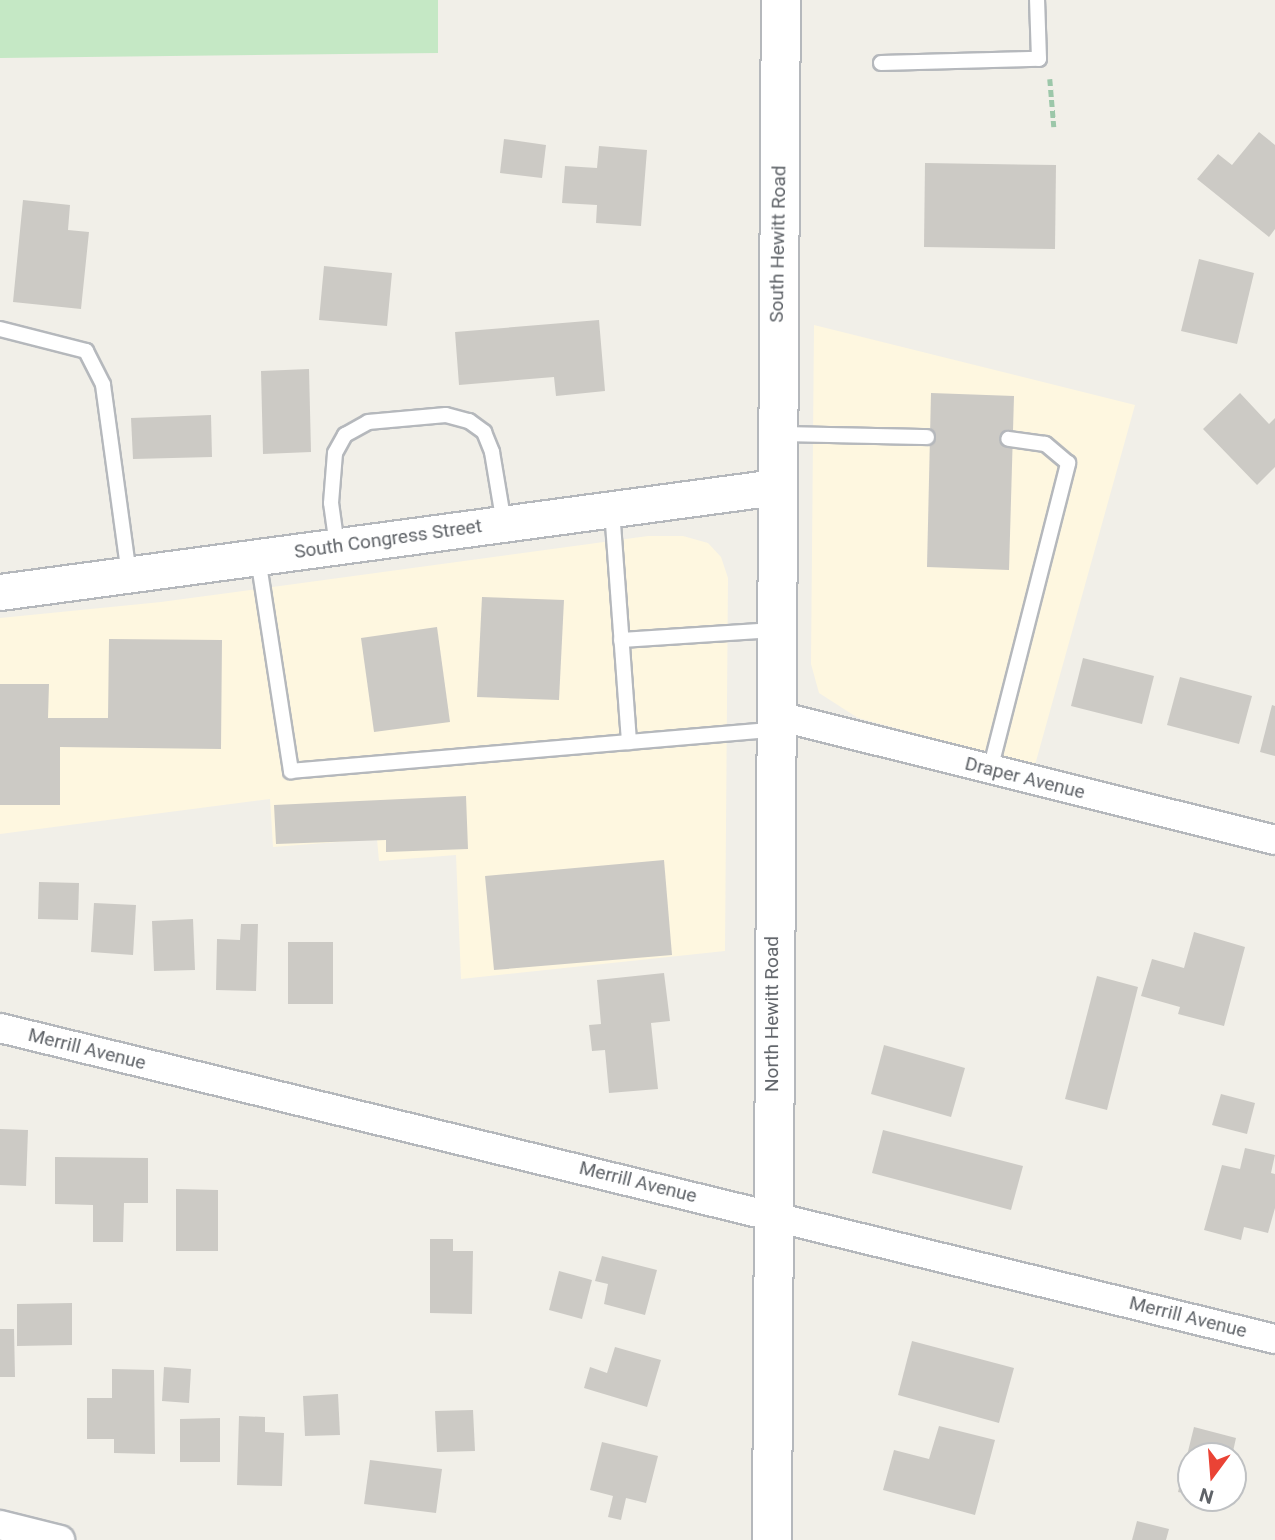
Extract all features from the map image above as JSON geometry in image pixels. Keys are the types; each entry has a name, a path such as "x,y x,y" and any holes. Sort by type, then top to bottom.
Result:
{"main road":[{"name":"South Hewitt Road","path":"776,487 781,0"},
{"name":"North Hewitt Road","path":"772,1540 771,1214 776,487"}],"street":[{"name":"South Congress Street","path":"0,592 776,487"},
{"name":"Draper Avenue","path":"774,723 990,770 1275,840"},
{"name":"Merrill Avenue","path":"0,1028 1275,1339"},
{"path":"0,1525 60,1540"}],"lane":[{"path":"881,63 1039,60 1037,0"},
{"path":"0,328 86,351 103,385 129,574"},
{"path":"337,546 331,503 335,453 345,435 368,422 446,415 476,426 492,452 505,524"},
{"path":"776,434 928,438"},
{"path":"990,770 1068,463 1045,444 1008,439"},
{"path":"612,509 629,742"},
{"path":"258,556 291,771 629,742 774,723"},
{"path":"621,640 775,630"}],"path":[{"path":"1039,60 1052,83 1054,127"}],"shaded area":[{"path":"814,325 1135,405 1035,765 858,718 819,693 811,664"},
{"path":"648,536 683,536 708,543 721,557 728,578 725,951 461,979 456,855 379,861 377,839 273,847 270,799 0,834 0,618 161,602"}],"green space":[{"path":"0,0 438,0 438,53 0,58"}],"building":[{"path":"1259,132 1275,145 1275,229 1269,237 1197,179 1218,154 1232,165"},
{"path":"504,139 546,145 542,178 500,173"},
{"path":"599,146 647,150 641,226 596,223 597,205 562,203 565,166 597,168"},
{"path":"925,163 1056,165 1055,249 924,247"},
{"path":"23,200 70,205 68,230 89,232 81,309 13,302"},
{"path":"1199,259 1254,273 1237,344 1181,331"},
{"path":"324,266 392,273 387,326 319,320"},
{"path":"599,320 605,391 556,396 554,377 459,385 455,332"},
{"path":"309,369 311,452 263,454 261,371"},
{"path":"931,393 1014,396 1009,570 927,567"},
{"path":"1240,393 1269,424 1275,418 1275,467 1257,485 1203,429"},
{"path":"211,415 212,457 133,459 131,418"},
{"path":"482,597 564,600 559,700 477,697"},
{"path":"437,627 450,722 374,732 361,638"},
{"path":"109,639 222,640 221,749 60,747 60,805 0,805 0,684 49,684 48,718 108,718"},
{"path":"1083,658 1154,676 1142,724 1071,706"},
{"path":"1180,677 1252,696 1239,744 1167,725"},
{"path":"1272,705 1275,706 1275,756 1260,752"},
{"path":"466,796 468,849 386,852 386,840 276,844 274,805"},
{"path":"664,860 672,955 494,970 485,876"},
{"path":"39,882 79,883 78,920 38,919"},
{"path":"94,903 136,905 133,955 91,952"},
{"path":"193,919 195,970 154,971 152,921"},
{"path":"241,924 258,924 256,991 216,990 217,939 240,940"},
{"path":"1194,932 1245,947 1224,1026 1178,1014 1180,1007 1141,996 1152,959 1184,968"},
{"path":"288,942 333,942 333,1004 288,1004"},
{"path":"664,973 670,1021 651,1023 658,1089 609,1093 605,1050 592,1051 589,1025 601,1024 597,980"},
{"path":"1097,976 1138,987 1107,1110 1065,1099"},
{"path":"884,1045 965,1068 951,1117 871,1094"},
{"path":"1221,1094 1255,1103 1247,1134 1212,1125"},
{"path":"0,1129 28,1130 26,1186 0,1185"},
{"path":"883,1130 1023,1166 1011,1210 872,1173"},
{"path":"1245,1148 1275,1155 1271,1173 1275,1174 1275,1208 1268,1233 1244,1227 1241,1240 1204,1230 1222,1165 1240,1169"},
{"path":"55,1157 148,1158 148,1203 124,1203 123,1242 93,1242 93,1205 55,1204"},
{"path":"176,1189 218,1190 218,1251 176,1251"},
{"path":"430,1239 453,1239 453,1251 473,1251 472,1314 430,1313"},
{"path":"602,1256 657,1270 645,1315 604,1304 608,1284 595,1281"},
{"path":"559,1271 592,1280 582,1319 549,1310"},
{"path":"72,1303 72,1345 17,1346 17,1304"},
{"path":"0,1329 14,1329 15,1377 0,1377"},
{"path":"912,1341 1014,1368 999,1423 898,1395"},
{"path":"615,1347 661,1360 647,1407 584,1388 590,1367 607,1373"},
{"path":"164,1367 191,1369 189,1403 162,1401"},
{"path":"112,1369 154,1370 155,1454 114,1453 114,1439 87,1439 87,1398 112,1398"},
{"path":"338,1394 340,1435 305,1436 303,1396"},
{"path":"473,1410 475,1451 437,1452 435,1411"},
{"path":"239,1416 265,1417 265,1432 284,1433 282,1486 237,1485"},
{"path":"220,1418 220,1462 180,1462 180,1419"},
{"path":"939,1426 995,1440 975,1515 883,1490 894,1450 929,1459"},
{"path":"1194,1427 1236,1438 1235,1442 1190,1442"},
{"path":"602,1442 658,1456 646,1503 626,1498 621,1520 608,1517 613,1496 590,1490"},
{"path":"370,1460 442,1469 436,1513 364,1504"},
{"path":"1137,1521 1169,1529 1166,1540 1132,1540"}]}
